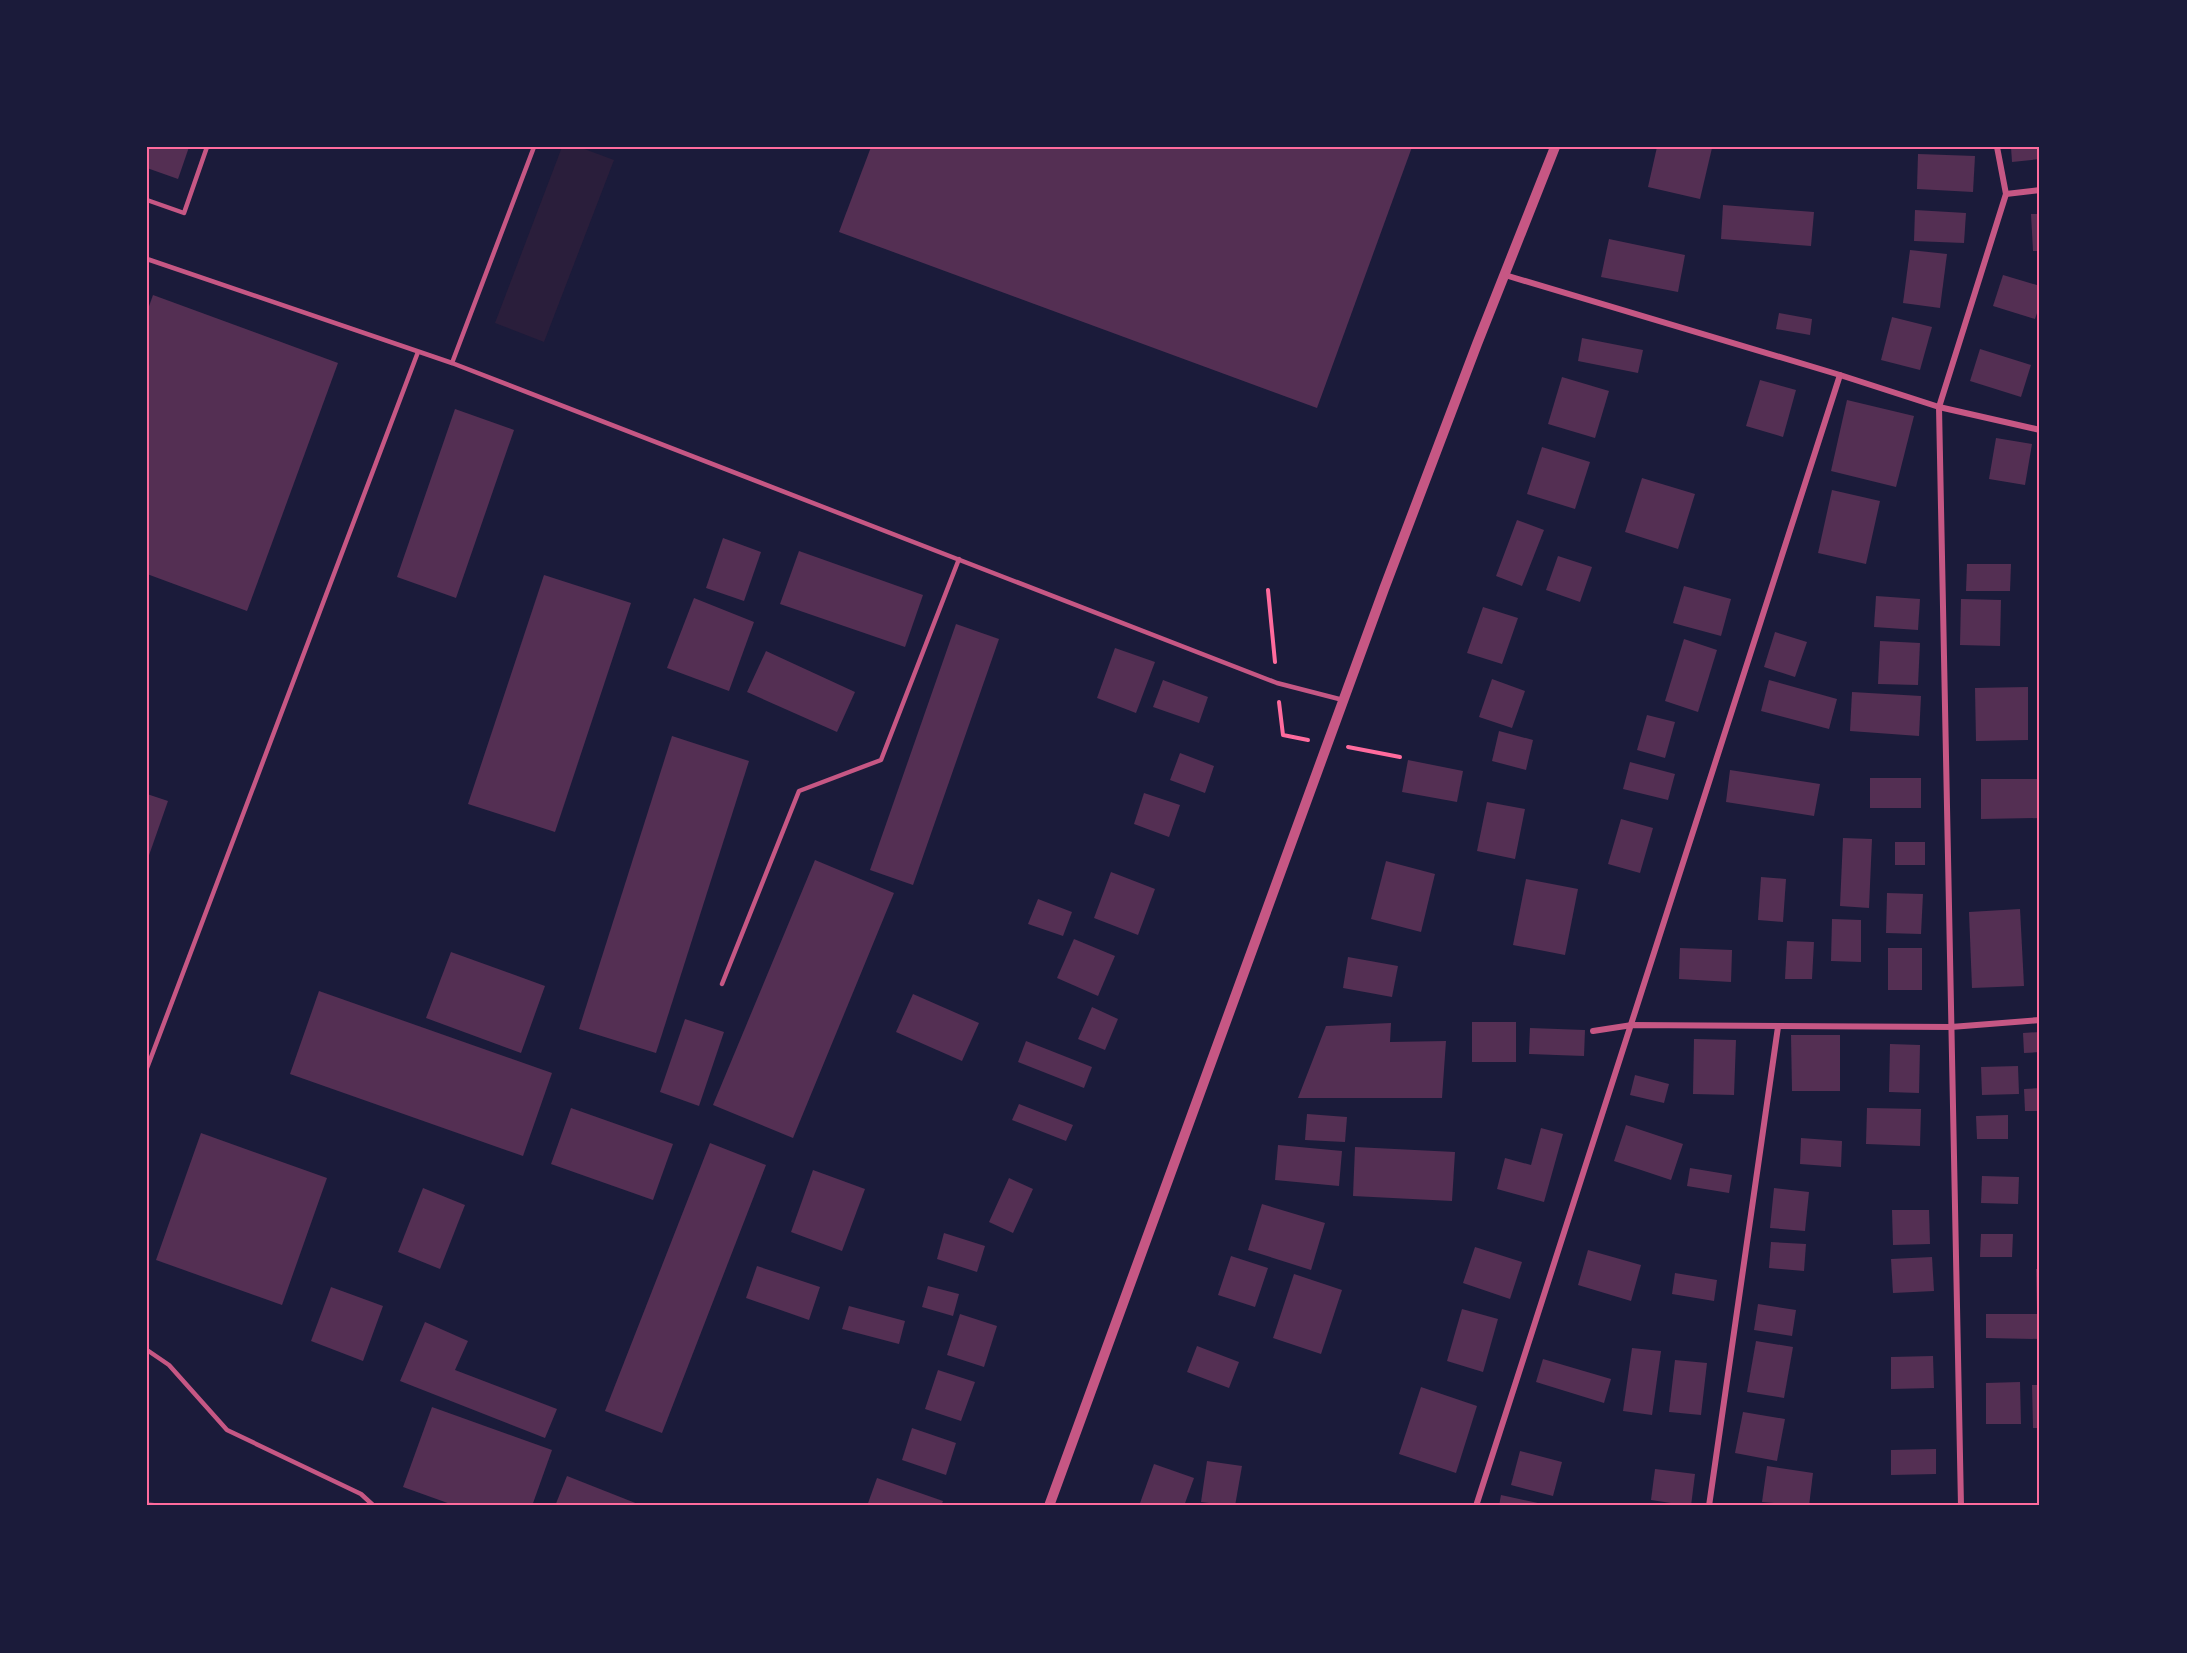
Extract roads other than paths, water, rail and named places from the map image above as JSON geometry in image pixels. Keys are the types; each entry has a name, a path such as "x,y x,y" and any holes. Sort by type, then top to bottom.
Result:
{"street":[{"path":"1049,1506 1343,700 1477,344 1555,147"},
{"path":"1961,1506 1939,407 2006,194 1997,147"},
{"path":"2006,194 2040,190"},
{"path":"1505,275 1840,375 1939,407 2040,430"},
{"path":"1476,1506 1840,375"},
{"path":"1593,1031 1632,1024 1951,1027 2040,1020"},
{"path":"1709,1506 1778,1027"}],"lane":[{"path":"147,200 184,213 207,147"},
{"path":"452,363 534,147"},
{"path":"147,259 452,363 1277,683 1343,700"},
{"path":"147,1068 418,352"},
{"path":"722,984 799,791 881,760 959,559"},
{"path":"147,1350 169,1365 227,1430 361,1494 374,1506"}]}
